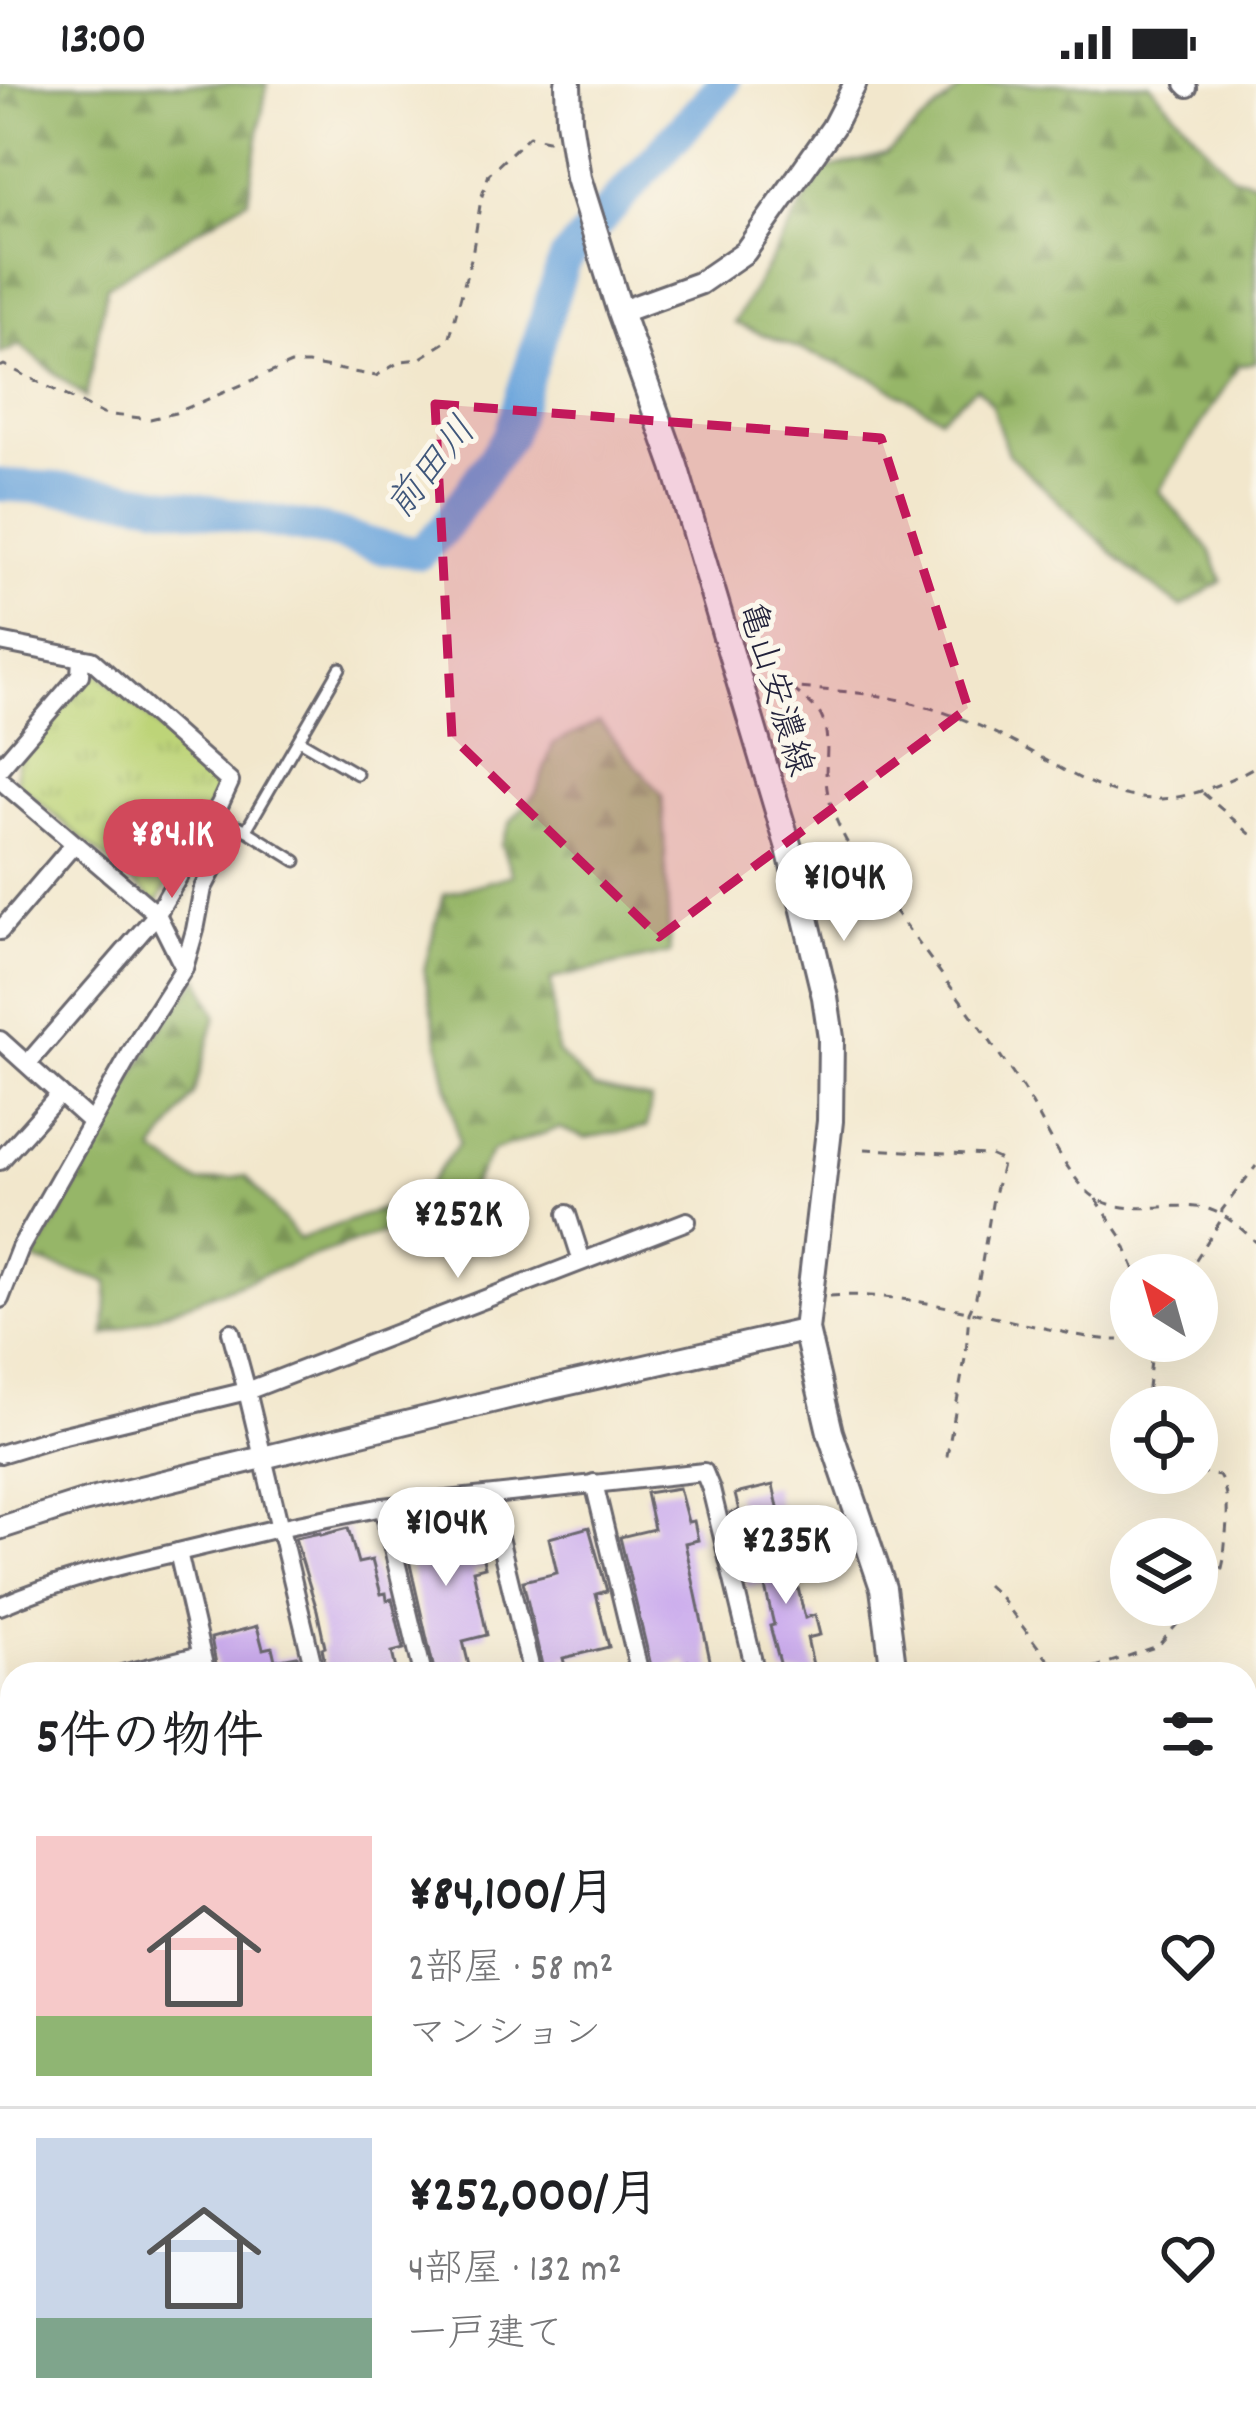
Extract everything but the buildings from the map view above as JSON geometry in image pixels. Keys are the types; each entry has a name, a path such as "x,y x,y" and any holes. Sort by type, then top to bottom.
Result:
{"main road":[{"name":"亀山安濃線","path":"568,84 572,145 587,209 675,466 816,954 831,1038 830,1120 806,1330 830,1432 883,1588 892,1662"}],"street":[{"path":"620,311 700,283 746,251 833,127 855,84"},
{"path":"0,642 92,660 230,782 157,914 28,1063"},
{"path":"0,768 80,675 81,658"},
{"path":"0,780 157,914 184,968"},
{"path":"0,932 74,844"},
{"path":"0,1299 20,1247 184,968 202,888 219,858"},
{"path":"0,1040 91,1122"},
{"path":"0,1161 60,1094"},
{"path":"568,1214 582,1261"},
{"path":"0,1454 247,1391 687,1221"},
{"path":"0,1526 511,1397 806,1330"},
{"path":"231,1332 312,1662"},
{"path":"0,1606 68,1579 383,1507 704,1472 753,1662"},
{"path":"594,1483 637,1662"},
{"path":"488,1496 529,1662"},
{"path":"383,1507 420,1662"},
{"path":"178,1552 204,1662"},
{"path":"170,1662 202,1654"}],"lane":[{"path":"246,830 340,668"},
{"path":"299,740 356,774"},
{"path":"219,858 239,826 296,861"}],"path":[{"path":"0,367 103,414 150,419 291,364 376,376 449,340 489,174 529,136 572,145"},
{"path":"740,688 764,684 887,697 948,714 1118,793 1160,799 1229,782 1256,766"},
{"path":"793,688 814,706 823,723 828,795 855,857 994,1046 1128,1254"},
{"path":"1199,790 1256,839"},
{"path":"865,1149 989,1155 1004,1161 970,1312 946,1461"},
{"path":"1198,1254 1222,1210 1256,1166"},
{"path":"1095,1198 1116,1206 1209,1210 1256,1242"},
{"path":"810,1297 867,1295 1110,1339"},
{"path":"1218,1476 1225,1482 1226,1494 1224,1559 1218,1573"},
{"path":"987,1586 1053,1662"},
{"path":"1111,1662 1158,1646 1176,1626"}],"highlighted area":[{"path":"435,404 881,438 968,708 659,937 452,737"}],"green space":[{"path":"0,84 267,84 248,199 107,286 86,398 20,345 0,354"},
{"path":"966,84 1150,84 1232,176 1256,182 1256,362 1239,365 1159,491 1211,552 1222,581 1181,607 1131,570 1008,454 991,403 977,387 940,417 871,377 734,323 823,170 886,154"},
{"path":"97,671 223,785 157,903 17,783 17,760"},
{"path":"599,722 662,795 670,953 551,979 557,1052 594,1088 651,1100 647,1127 585,1138 559,1128 492,1151 460,1206 105,1335 108,1282 33,1260 153,1040 199,977 216,1016 194,1094 154,1152 199,1183 246,1176 299,1239 420,1195 459,1143 424,970 443,895 512,875 501,844 511,821 536,793 553,744"}],"waterway":[{"name":"前田川","path":"0,485 131,497 331,532 420,553 443,530 509,436 564,260 723,84"}]}
